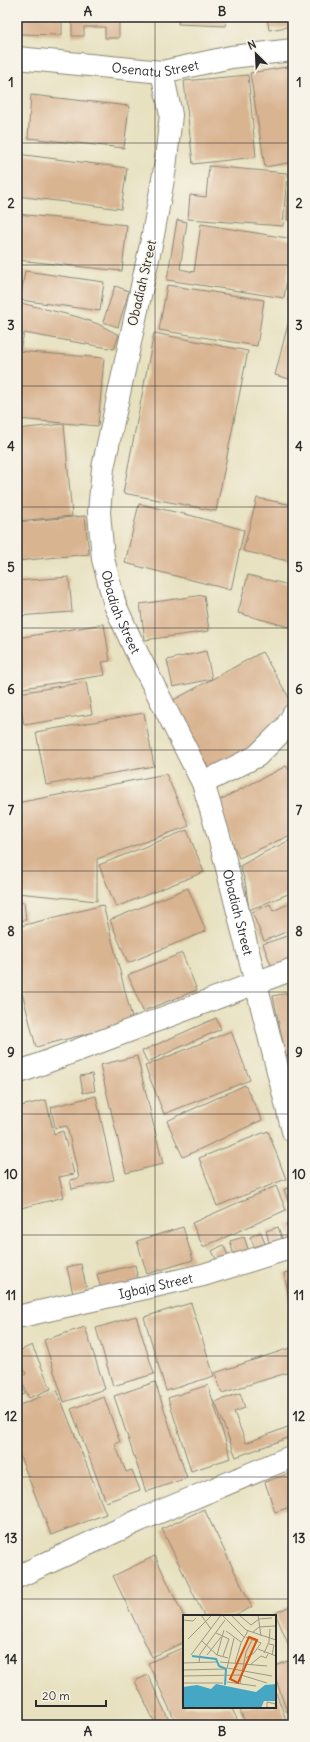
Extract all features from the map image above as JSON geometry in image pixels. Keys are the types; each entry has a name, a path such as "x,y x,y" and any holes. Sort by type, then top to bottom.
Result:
{"street":[{"name":"Osenatu Street","path":"17,58 162,72 231,57 293,50"},
{"name":"Obadiah Street","path":"162,72 171,115 165,168 153,235 103,468 99,512 103,559 115,606 134,647 203,783 220,840 293,1132"},
{"path":"203,783 257,756 286,727 293,715"},
{"path":"17,1073 184,1011 293,968"},
{"name":"Igbaja Street","path":"17,1317 203,1275 293,1247"},
{"path":"17,1577 140,1520 293,1456"}],"building":[{"path":"18,17 62,17 62,35 18,34"},
{"path":"72,17 119,17 119,38 105,38 105,27 84,27 84,36 72,36"},
{"path":"179,17 227,17 226,26 178,24"},
{"path":"267,17 293,17 293,26 269,30"},
{"path":"293,66 293,162 265,167 250,73"},
{"path":"248,75 256,157 193,164 184,81"},
{"path":"31,95 129,106 124,148 28,138"},
{"path":"17,154 127,168 121,209 17,196"},
{"path":"209,166 287,173 283,226 188,219 190,195 206,197"},
{"path":"291,166 293,166 293,220 287,220"},
{"path":"17,214 127,225 122,271 17,260"},
{"path":"177,220 187,222 180,269 194,272 201,224 293,239 284,298 167,280"},
{"path":"25,271 104,282 100,311 20,300"},
{"path":"293,282 293,301 288,300"},
{"path":"167,285 264,300 257,346 159,330"},
{"path":"115,286 129,291 118,327 103,322"},
{"path":"17,302 78,317 98,324 119,335 114,349 24,333 20,350 17,349"},
{"path":"293,305 293,380 275,375"},
{"path":"154,333 248,351 216,511 123,493"},
{"path":"17,351 104,358 98,426 17,419"},
{"path":"64,424 72,516 17,521 17,429"},
{"path":"257,498 293,505 293,562 243,551"},
{"path":"139,504 193,516 244,530 231,590 125,563"},
{"path":"85,516 89,554 17,561 17,522"},
{"path":"248,575 293,586 293,628 238,613"},
{"path":"69,577 72,612 17,616 17,581"},
{"path":"204,595 209,631 145,640 140,604"},
{"path":"104,624 110,661 102,662 105,675 17,689 17,638"},
{"path":"206,651 212,679 173,687 167,660"},
{"path":"262,652 291,701 263,744 207,773 170,702"},
{"path":"86,682 92,714 24,725 19,693"},
{"path":"144,713 154,766 46,785 36,732"},
{"path":"286,766 293,775 293,834 239,858 216,802"},
{"path":"166,774 189,826 97,859 97,901 17,893 17,803"},
{"path":"187,830 204,872 116,907 99,865"},
{"path":"293,839 293,892 249,910 245,881 240,866"},
{"path":"188,888 206,931 128,963 110,920"},
{"path":"24,902 26,920 17,921 17,903"},
{"path":"293,902 293,929 264,941 252,912 270,904 273,911"},
{"path":"103,905 133,1022 36,1047 17,973 17,927"},
{"path":"293,934 293,966 274,973 263,944"},
{"path":"182,953 197,990 143,1011 128,975"},
{"path":"293,992 293,1054 286,1056 273,996"},
{"path":"216,1018 221,1029 147,1062 142,1051"},
{"path":"231,1031 250,1080 164,1114 145,1066"},
{"path":"20,1038 20,1056 17,1057 17,1039"},
{"path":"137,1056 163,1164 126,1173 100,1065"},
{"path":"293,1061 293,1093 285,1063"},
{"path":"92,1074 95,1091 83,1093 80,1076"},
{"path":"245,1085 262,1120 183,1157 167,1121"},
{"path":"96,1096 114,1180 72,1189 70,1180 79,1178 67,1126 55,1128 51,1107"},
{"path":"46,1100 54,1134 63,1131 74,1174 59,1177 64,1197 17,1209 17,1107"},
{"path":"268,1131 286,1179 217,1206 199,1158"},
{"path":"276,1186 286,1210 203,1247 192,1223"},
{"path":"293,1187 293,1203 289,1204 284,1189"},
{"path":"293,1222 293,1239 292,1239 286,1224"},
{"path":"183,1227 193,1260 147,1274 137,1241"},
{"path":"278,1227 283,1241 270,1246 266,1231"},
{"path":"261,1232 266,1247 256,1251 250,1237"},
{"path":"244,1237 249,1252 234,1256 230,1241"},
{"path":"223,1245 230,1259 219,1265 212,1251"},
{"path":"81,1264 87,1290 73,1294 67,1267"},
{"path":"135,1265 139,1284 102,1293 97,1274"},
{"path":"293,1271 293,1312 292,1312 284,1273"},
{"path":"191,1303 214,1376 166,1391 144,1317"},
{"path":"136,1316 154,1374 113,1386 96,1328"},
{"path":"85,1327 105,1389 64,1402 44,1340"},
{"path":"32,1345 51,1389 29,1398 20,1377 26,1374 17,1352"},
{"path":"293,1347 293,1371 222,1393 215,1373"},
{"path":"17,1373 25,1394 17,1397"},
{"path":"155,1382 187,1478 146,1492 114,1396"},
{"path":"208,1385 231,1458 191,1471 168,1398"},
{"path":"57,1390 106,1514 51,1535 17,1449 17,1406"},
{"path":"240,1393 245,1408 234,1412 246,1443 293,1425 293,1436 236,1457 215,1402"},
{"path":"104,1397 120,1442 115,1444 126,1472 132,1470 140,1490 106,1502 71,1409"},
{"path":"293,1472 293,1506 275,1512 265,1482"},
{"path":"204,1509 252,1607 235,1615 204,1615 162,1529"},
{"path":"155,1556 183,1615 183,1642 152,1657 113,1576"},
{"path":"293,1605 293,1646 290,1648 276,1615 275,1613"},
{"path":"183,1647 183,1708 232,1708 240,1725 177,1725 148,1663"},
{"path":"293,1659 293,1710 287,1712 276,1680 276,1666"},
{"path":"148,1675 171,1725 156,1725 135,1681"},
{"path":"276,1693 288,1725 246,1725 239,1708 276,1708"}]}
